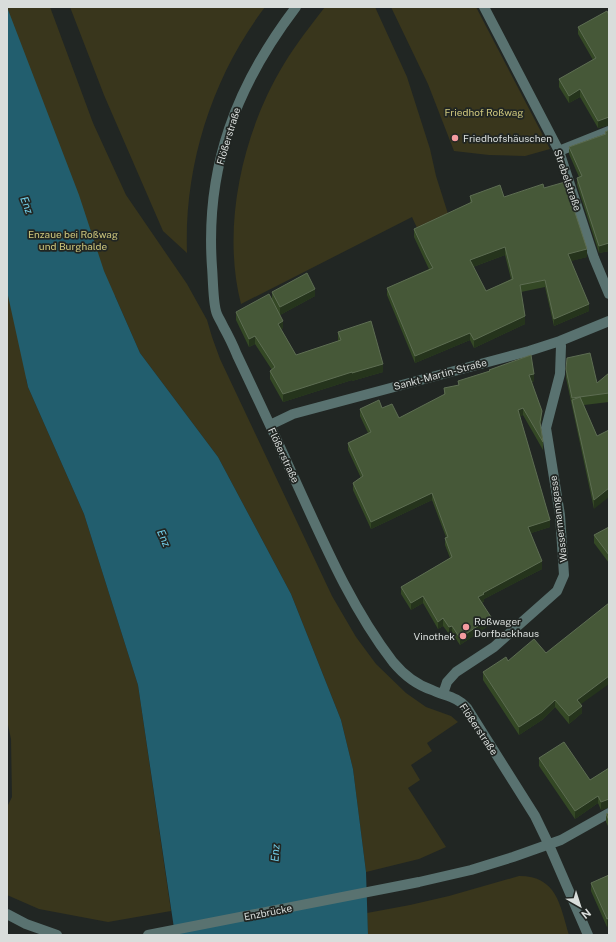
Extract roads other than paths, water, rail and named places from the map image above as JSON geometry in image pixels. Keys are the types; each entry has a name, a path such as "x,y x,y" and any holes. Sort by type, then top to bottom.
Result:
{"street":[{"name":"Flößerstraße","path":"296,7 265,51 242,94 233,116 221,157 212,211 212,259 215,311 332,559 355,603 374,634 401,671 420,685 459,700 467,708 535,816 588,935"},
{"name":"Strebelstraße","path":"484,7 559,151 594,258 609,294"},
{"path":"559,151 609,131"},
{"name":"Sankt-Martin-Straße","path":"270,425 293,414 529,351 560,341 609,321"},
{"name":"Wassermanngasse","path":"443,694 447,682 456,672 494,647 557,591 562,583 564,575 560,515 546,428 560,374 560,341"},
{"name":"Enzbrücke","path":"148,935 388,889 471,870 549,845 609,814"},
{"path":"7,914 26,924 53,935"}],"water":[{"name":"Enz","path":"7,7 79,195 104,271 140,353 218,457 291,594 341,720 353,769 366,872 368,935 175,935 138,685 84,514 28,387 7,291"}],"place":[{"name":"Friedhofshäuschen","path":"455,138"},
{"name":"Roßwager Dorfbackhaus","path":"466,627"},
{"name":"Vinothek","path":"463,636"}],"park label":[{"name":"Friedhof Roßwag","path":"484,112"},
{"name":"Enzaue bei Roßwag und Burghalde","path":"73,240"}]}
